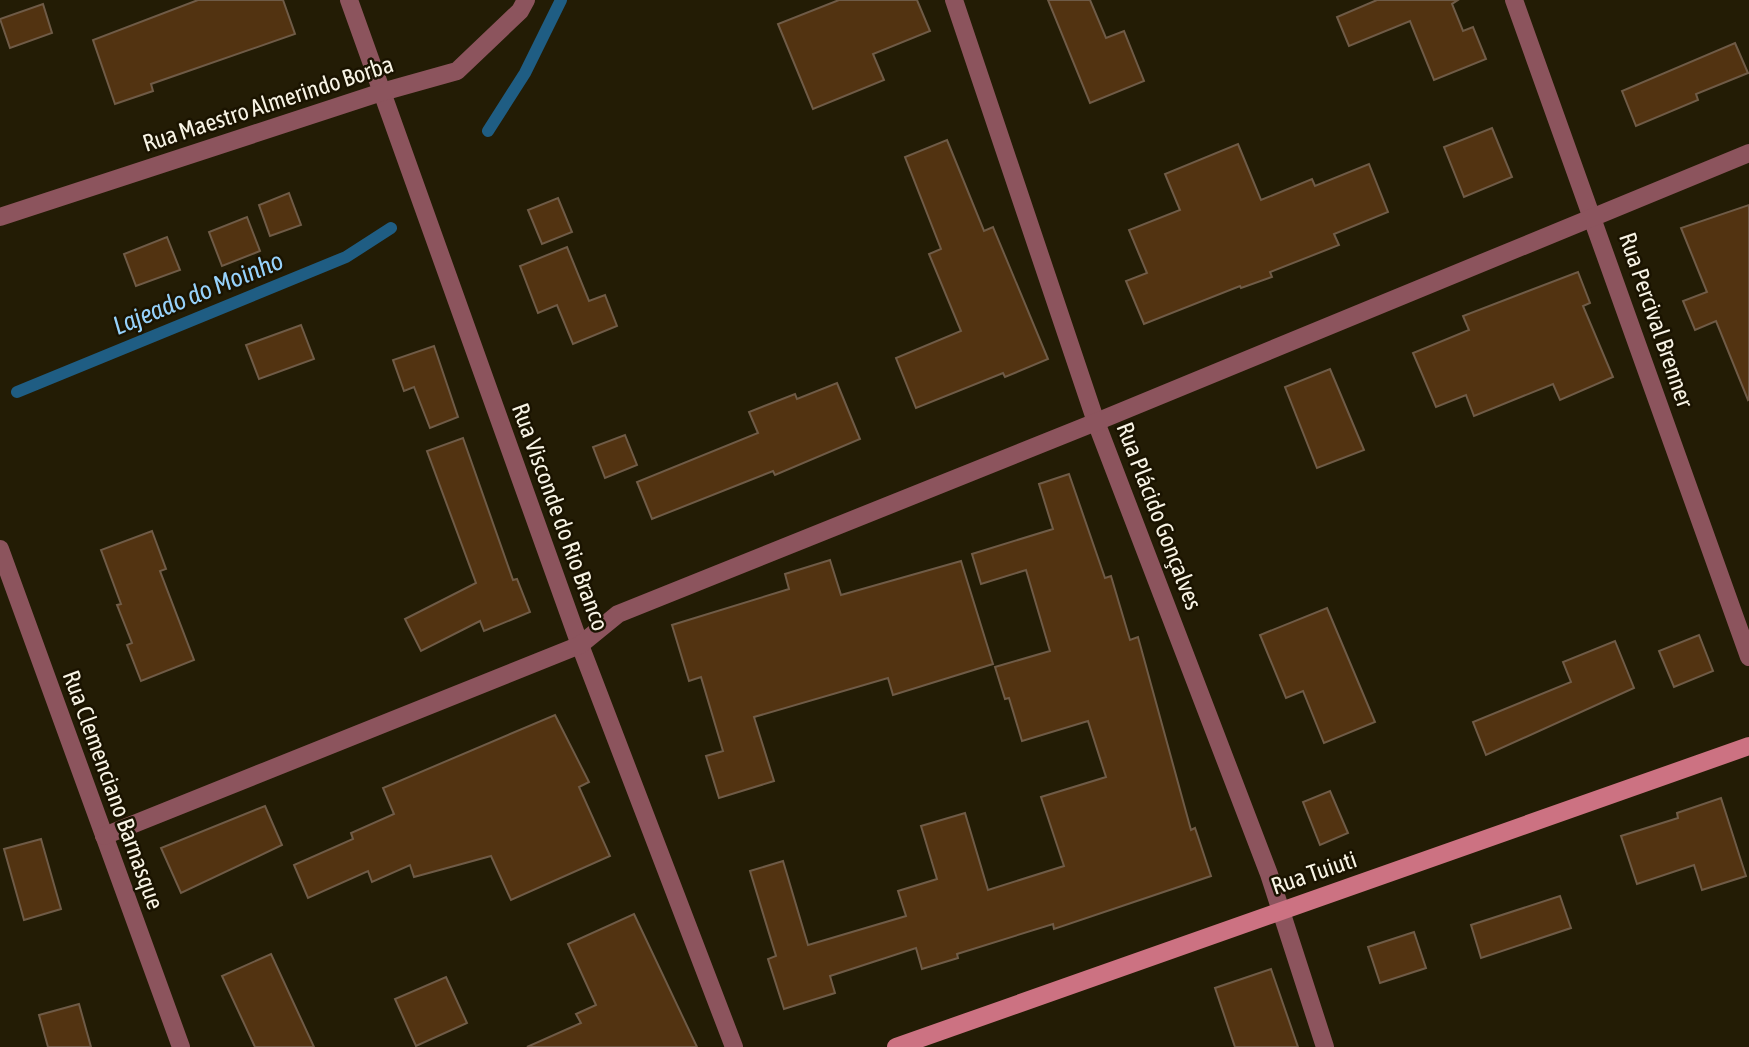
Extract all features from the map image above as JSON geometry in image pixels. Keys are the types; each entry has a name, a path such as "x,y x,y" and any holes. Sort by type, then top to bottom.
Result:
{"main road":[{"name":"Rua Tuiuti","path":"896,1047 1749,746"}],"street":[{"name":"Rua Visconde do Rio Branco","path":"349,0 580,645 734,1047"},
{"name":"Rua Maestro Almerindo Borba","path":"0,217 382,92 457,71 520,11 526,0"},
{"name":"Rua Plácido Gonçalves","path":"954,0 1096,422 1280,910 1325,1047"},
{"name":"Rua Percival Brenner","path":"1514,0 1749,657"},
{"path":"104,836 580,645 618,614 1096,422 1749,153"},
{"name":"Rua Clemenciano Barnasque","path":"0,549 181,1047"}],"building":[{"path":"198,0 283,0 295,34 151,84 153,91 115,104 93,40"},
{"path":"839,0 917,0 930,31 873,54 884,80 813,109 778,24"},
{"path":"1048,0 1090,0 1106,38 1124,31 1144,81 1090,103"},
{"path":"1377,0 1458,0 1452,4 1463,31 1473,27 1486,59 1434,80 1410,21 1349,46 1337,17"},
{"path":"43,4 52,33 10,48 0,19"},
{"path":"1735,43 1748,73 1696,94 1698,100 1636,126 1622,91"},
{"path":"1492,128 1512,177 1464,197 1444,147"},
{"path":"947,140 984,231 993,227 1048,359 1005,377 1003,373 916,408 896,358 961,331 929,254 941,249 905,157"},
{"path":"1238,144 1261,200 1312,179 1315,186 1369,164 1388,212 1334,234 1339,245 1270,272 1272,277 1241,288 1240,286 1144,324 1126,281 1147,273 1129,230 1180,210 1165,174"},
{"path":"289,193 301,225 270,236 259,205"},
{"path":"558,198 572,232 542,244 528,210"},
{"path":"1749,205 1748,400 1716,321 1695,330 1683,301 1707,292 1681,228"},
{"path":"247,217 260,251 222,266 209,232"},
{"path":"167,237 180,270 136,286 124,254"},
{"path":"567,247 589,301 605,295 617,326 573,344 557,305 538,313 520,266"},
{"path":"1578,272 1590,303 1583,306 1613,377 1560,400 1553,384 1474,416 1466,395 1436,407 1413,353 1469,330 1463,316"},
{"path":"301,325 314,359 259,379 246,345"},
{"path":"434,346 458,417 430,428 414,387 404,391 393,360"},
{"path":"1330,369 1364,450 1317,468 1285,387"},
{"path":"837,383 860,439 775,475 773,471 652,519 637,482 758,433 749,412 795,394 797,399"},
{"path":"625,435 637,465 605,478 593,447"},
{"path":"463,438 513,580 517,579 530,612 484,631 480,621 421,651 405,619 476,583 427,451"},
{"path":"1069,474 1105,578 1111,576 1130,640 1138,637 1191,830 1195,828 1211,876 1054,929 1053,924 957,954 958,958 922,969 916,948 830,976 835,993 784,1009 768,959 776,956 750,871 783,861 808,945 906,916 898,891 937,879 921,826 965,813 988,890 1064,866 1041,797 1106,777 1088,721 1022,741 1009,698 1005,699 995,667 1050,651 1026,570 981,584 972,554 1053,529 1039,484"},
{"path":"152,531 166,569 160,571 194,660 141,681 127,645 132,643 117,605 121,604 101,550"},
{"path":"830,560 841,595 961,561 993,664 893,695 888,678 754,717 774,781 719,798 706,756 723,751 701,677 689,681 672,625 789,589 785,574"},
{"path":"1327,608 1375,722 1324,743 1303,691 1286,698 1260,635"},
{"path":"1699,635 1713,671 1674,687 1659,651"},
{"path":"1615,641 1634,688 1486,755 1473,722 1571,682 1563,662"},
{"path":"555,715 589,782 579,787 610,856 511,900 491,856 414,877 410,865 372,882 368,871 308,898 294,865 353,839 351,833 394,814 383,788"},
{"path":"1330,791 1348,833 1320,845 1303,802"},
{"path":"1721,798 1746,876 1702,890 1694,865 1637,884 1621,836 1678,818 1677,813"},
{"path":"265,806 282,845 181,893 161,848"},
{"path":"41,839 61,909 24,920 4,849"},
{"path":"1560,896 1571,928 1481,958 1471,925"},
{"path":"634,914 697,1047 527,1047 581,1023 576,1014 596,1005 568,944"},
{"path":"1414,932 1426,968 1380,983 1368,947"},
{"path":"271,954 314,1047 255,1047 222,976"},
{"path":"1271,969 1298,1047 1235,1047 1215,988"},
{"path":"446,977 467,1023 416,1046 395,999"},
{"path":"79,1004 91,1047 48,1047 39,1015"}],"waterway":[{"name":"Lajeado do Moinho","path":"488,131 525,73 561,0"},
{"name":"Lajeado do Moinho","path":"17,392 346,257 391,228"}]}
